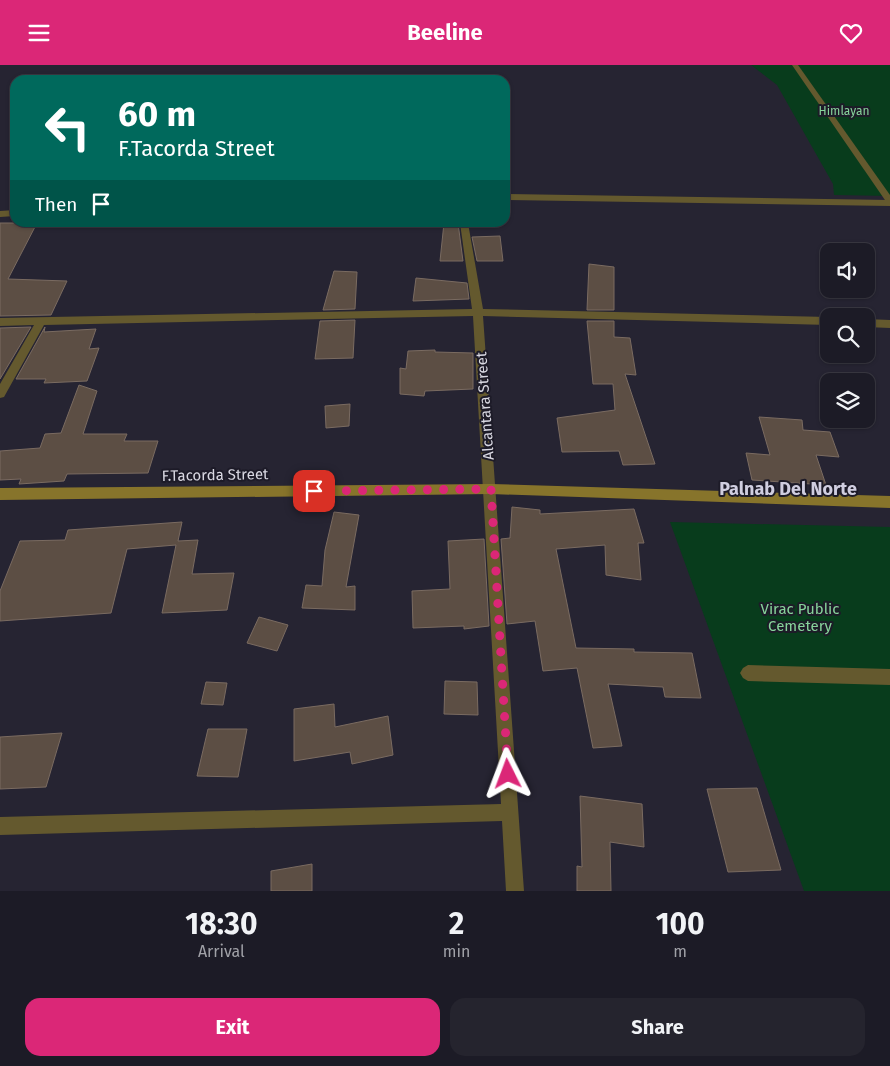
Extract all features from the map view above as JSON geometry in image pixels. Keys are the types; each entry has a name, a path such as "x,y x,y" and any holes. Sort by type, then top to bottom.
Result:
{"street":[{"path":"795,65 890,202"},
{"path":"510,197 890,202"},
{"name":"Alcantara Street","path":"465,227 478,311 491,489 515,891"},
{"path":"0,322 478,311 820,321"},
{"path":"0,394 40,321"},
{"path":"875,323 890,324"},
{"name":"F.Tacorda Street","path":"0,494 491,489 890,502"},
{"path":"748,673 890,677"},
{"path":"0,826 510,812"}],"green space":[{"name":"Himlayan","path":"751,65 890,65 890,196 834,195 833,184 777,85"},
{"name":"Virac Public Cemetery","path":"670,522 890,527 890,891 804,891"}],"building":[{"path":"0,223 10,223 10,227 35,227 8,279 67,281 51,315 0,316"},
{"path":"444,227 459,227 463,261 440,261"},
{"path":"500,236 503,261 477,261 472,237"},
{"path":"589,264 614,267 614,310 587,310"},
{"path":"334,271 357,272 355,309 323,310"},
{"path":"416,278 467,283 469,299 413,301"},
{"path":"355,320 353,358 315,359 320,321"},
{"path":"587,321 614,321 614,337 630,338 636,375 625,374 655,464 623,465 619,451 562,452 557,418 615,410 613,384 593,384"},
{"path":"31,327 0,379 0,328"},
{"path":"45,327 44,332 96,329 89,349 99,348 87,381 44,383 46,379 16,379"},
{"path":"435,350 435,352 473,353 473,389 425,391 424,396 400,394 400,368 406,369 408,351"},
{"path":"79,385 97,391 83,434 127,434 124,441 158,441 148,473 67,474 64,481 19,484 21,479 0,480 0,451 40,448 45,434 61,433"},
{"path":"350,404 349,426 326,428 325,406"},
{"path":"759,417 802,420 803,430 830,432 839,457 816,455 826,485 752,480 746,453 770,455"},
{"path":"512,507 540,510 540,514 634,509 644,543 638,543 641,580 606,575 605,545 556,549 576,648 692,653 701,698 665,697 663,687 608,684 622,746 593,748 577,668 543,671 535,621 507,624 501,539 510,538"},
{"path":"334,512 359,515 346,587 355,586 355,610 302,608 306,585 322,586 325,550"},
{"path":"182,522 178,541 198,540 192,574 234,573 227,610 162,613 176,545 127,549 111,613 0,621 0,591 20,541 65,540 68,530"},
{"path":"484,539 489,626 464,629 464,626 413,628 412,591 450,589 448,541"},
{"path":"259,617 288,625 277,651 247,643"},
{"path":"445,681 477,682 478,715 444,714"},
{"path":"206,682 227,683 223,705 201,704"},
{"path":"334,704 335,727 388,716 393,755 352,764 350,752 294,761 294,709"},
{"path":"208,729 247,729 238,777 197,776"},
{"path":"62,733 46,787 0,789 0,737"},
{"path":"757,788 781,870 728,872 707,789"},
{"path":"580,796 642,804 644,847 610,842 611,891 577,891 577,866 582,867"},
{"path":"312,864 312,891 271,891 271,871"}],"district":[{"name":"Palnab Del Norte","path":"788,489"}],"route":[{"path":"314,491 491,489 508,774"}]}
